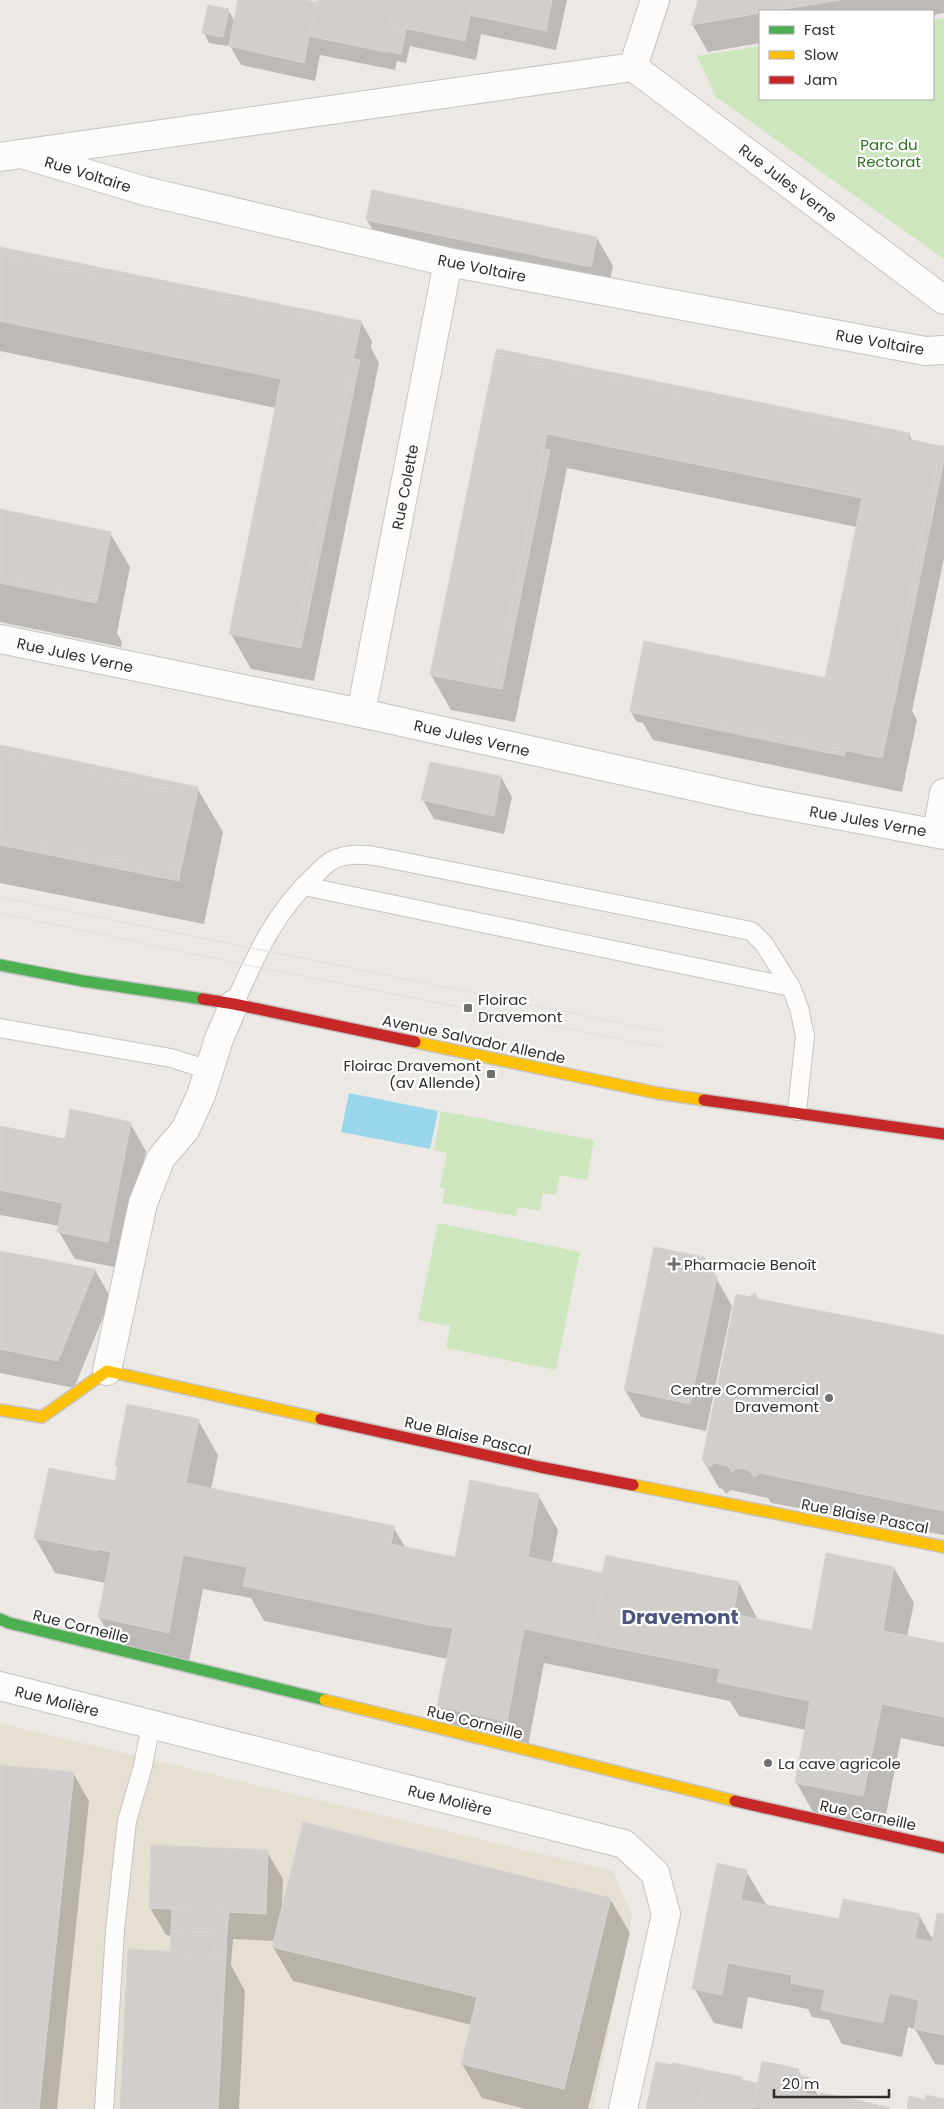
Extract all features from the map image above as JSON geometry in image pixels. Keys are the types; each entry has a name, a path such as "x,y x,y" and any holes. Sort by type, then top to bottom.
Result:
{"street":[{"path":"633,68 655,0"},
{"name":"Rue Voltaire","path":"13,156 633,68"},
{"name":"Rue Jules Verne","path":"633,68 944,300"},
{"name":"Rue Voltaire","path":"13,156 145,191 448,262 925,351 944,350"},
{"name":"Rue Colette","path":"360,713 448,262"},
{"name":"Rue Jules Verne","path":"0,639 360,713 756,800 940,834"},
{"path":"940,834 944,793"},
{"name":"Avenue Salvador Allende","path":"0,965 83,981 234,1004 657,1092 944,1134"},
{"path":"0,1410 42,1417 107,1372 143,1203 161,1158 184,1130 201,1095 219,1039 234,1004"},
{"name":"Rue Blaise Pascal","path":"107,1372 540,1467 944,1547"},
{"name":"Rue Corneille","path":"0,1619 9,1623 731,1800 944,1848"},
{"name":"Rue Molière","path":"0,1686 624,1844 655,1873 666,1914 624,2109"}],"lane":[{"path":"234,1004 281,912 330,861 358,854 752,931 764,944 791,988 805,1036 797,1111"},
{"path":"304,886 791,988"},
{"path":"0,1028 171,1058 209,1070"},
{"path":"104,2109 114,1930 126,1830 144,1766 151,1724"}],"shaded area":[{"path":"0,1723 613,1871 632,1915 593,2109 0,2109"}],"green space":[{"name":"Parc du Rectorat","path":"944,18 944,259 716,97 697,56 759,46 759,100 934,100 934,20"},
{"path":"441,1111 594,1140 587,1180 560,1175 556,1195 543,1193 540,1211 518,1207 516,1216 442,1203 445,1189 440,1187 447,1153 434,1150"},
{"path":"438,1223 580,1252 556,1370 446,1348 450,1326 418,1320"}],"water":[{"path":"349,1093 438,1111 430,1149 341,1132"}],"building":[{"path":"238,0 306,0 316,2 304,63 229,46"},
{"path":"317,0 395,0 385,52 309,36"},
{"path":"395,0 473,0 465,41 390,25"},
{"path":"473,0 552,0 546,31 470,15"},
{"path":"698,0 840,0 778,10 759,10 759,13 691,25"},
{"path":"208,5 229,9 223,37 202,33"},
{"path":"390,25 406,29 401,54 385,51"},
{"path":"372,190 597,237 591,267 366,220"},
{"path":"0,247 362,321 360,327 0,254"},
{"path":"0,254 360,327 295,647 229,634 281,379 0,321"},
{"path":"497,349 910,433 908,439 495,355"},
{"path":"495,355 941,446 891,683 898,685 882,758 631,706 644,641 825,678 862,498 547,434 495,688 430,675"},
{"path":"353,359 360,360 301,648 295,647"},
{"path":"941,446 944,446 944,459 898,685 891,683"},
{"path":"544,449 550,450 502,689 495,688"},
{"path":"0,509 111,532 98,597 0,577"},
{"path":"0,577 98,597 96,603 0,583"},
{"path":"631,706 846,750 844,756 630,712"},
{"path":"0,745 198,787 197,795 0,754"},
{"path":"0,754 197,795 180,873 0,836"},
{"path":"430,762 501,776 494,816 421,800"},
{"path":"0,836 180,873 179,881 0,845"},
{"path":"70,1109 131,1122 108,1242 57,1232 63,1203 0,1190 0,1126 65,1139"},
{"path":"654,1247 704,1257 717,1277 690,1404 624,1390"},
{"path":"0,1251 95,1269 58,1361 0,1349"},
{"name":"Centre Commercial Dravemont","path":"755,1293 759,1299 944,1335 944,1511 760,1473 754,1477 750,1471 738,1468 732,1472 728,1466 715,1463 709,1467 705,1461 702,1461 736,1294 749,1297"},
{"path":"127,1404 199,1419 186,1483 394,1526 391,1544 455,1557 470,1480 539,1494 528,1557 602,1573 606,1555 609,1556 591,1643 524,1629 507,1722 437,1706 453,1628 439,1627 243,1586 247,1567 183,1555 169,1633 98,1617 111,1552 34,1538 49,1468 115,1481 118,1466 115,1466"},
{"path":"826,1553 894,1567 883,1631 944,1643 944,1717 882,1704 863,1796 795,1783 810,1701 717,1682 720,1669 591,1643 609,1556 739,1582 733,1614 812,1630"},
{"path":"0,1765 74,1772 39,2109 0,2109"},
{"path":"303,1822 611,1898 564,2089 461,2064 477,1997 272,1947"},
{"path":"151,1845 268,1850 266,1914 149,1908"},
{"path":"717,1863 747,1870 741,1900 839,1919 843,1899 920,1914 915,1938 932,1942 937,1913 944,1914 944,2035 914,2029 919,2000 889,1993 883,2023 821,2010 825,1990 791,1983 792,1975 728,1963 722,1995 692,1989"},
{"path":"172,1909 229,1912 227,1933 171,1930"},
{"path":"171,1930 214,1933 213,1954 170,1951"},
{"path":"214,1933 227,1933 226,1955 213,1954"},
{"path":"128,1949 226,1955 218,2109 120,2109"},
{"path":"762,2061 799,2069 798,2075 809,2077 803,2109 765,2109 753,2107"},
{"path":"656,2062 672,2065 673,2063 707,2070 699,2109 646,2109"},
{"path":"707,2070 742,2077 742,2080 757,2083 752,2109 699,2109"},
{"path":"806,2093 820,2096 821,2093 857,2100 855,2109 803,2109"},
{"path":"926,2095 944,2099 944,2109 907,2109 909,2096 925,2100"},
{"path":"857,2100 890,2108 855,2109"}],"tram line":[{"path":"0,897 666,1032"},
{"path":"0,913 252,966 662,1047"}],"traffic: fast":[{"path":"0,965 83,981 203,999"},
{"path":"0,1619 9,1623 325,1700"}],"traffic: slow":[{"path":"415,1042 657,1093 704,1100"},
{"path":"0,1410 42,1417 107,1371 321,1419"},
{"path":"633,1485 944,1547"},
{"path":"325,1700 735,1801"}],"traffic: jam":[{"path":"203,999 415,1042"},
{"path":"704,1100 944,1134"},
{"path":"321,1419 540,1467 633,1485"},
{"path":"735,1801 944,1848"}],"place":[{"name":"Floirac Dravemont","path":"468,1008"},
{"name":"Floirac Dravemont (av Allende)","path":"491,1074"},
{"name":"Pharmacie Benoît","path":"674,1264"},
{"name":"Centre Commercial Dravemont","path":"829,1398"},
{"name":"La cave agricole","path":"768,1763"}],"district":[{"name":"Dravemont","path":"680,1617"}]}
